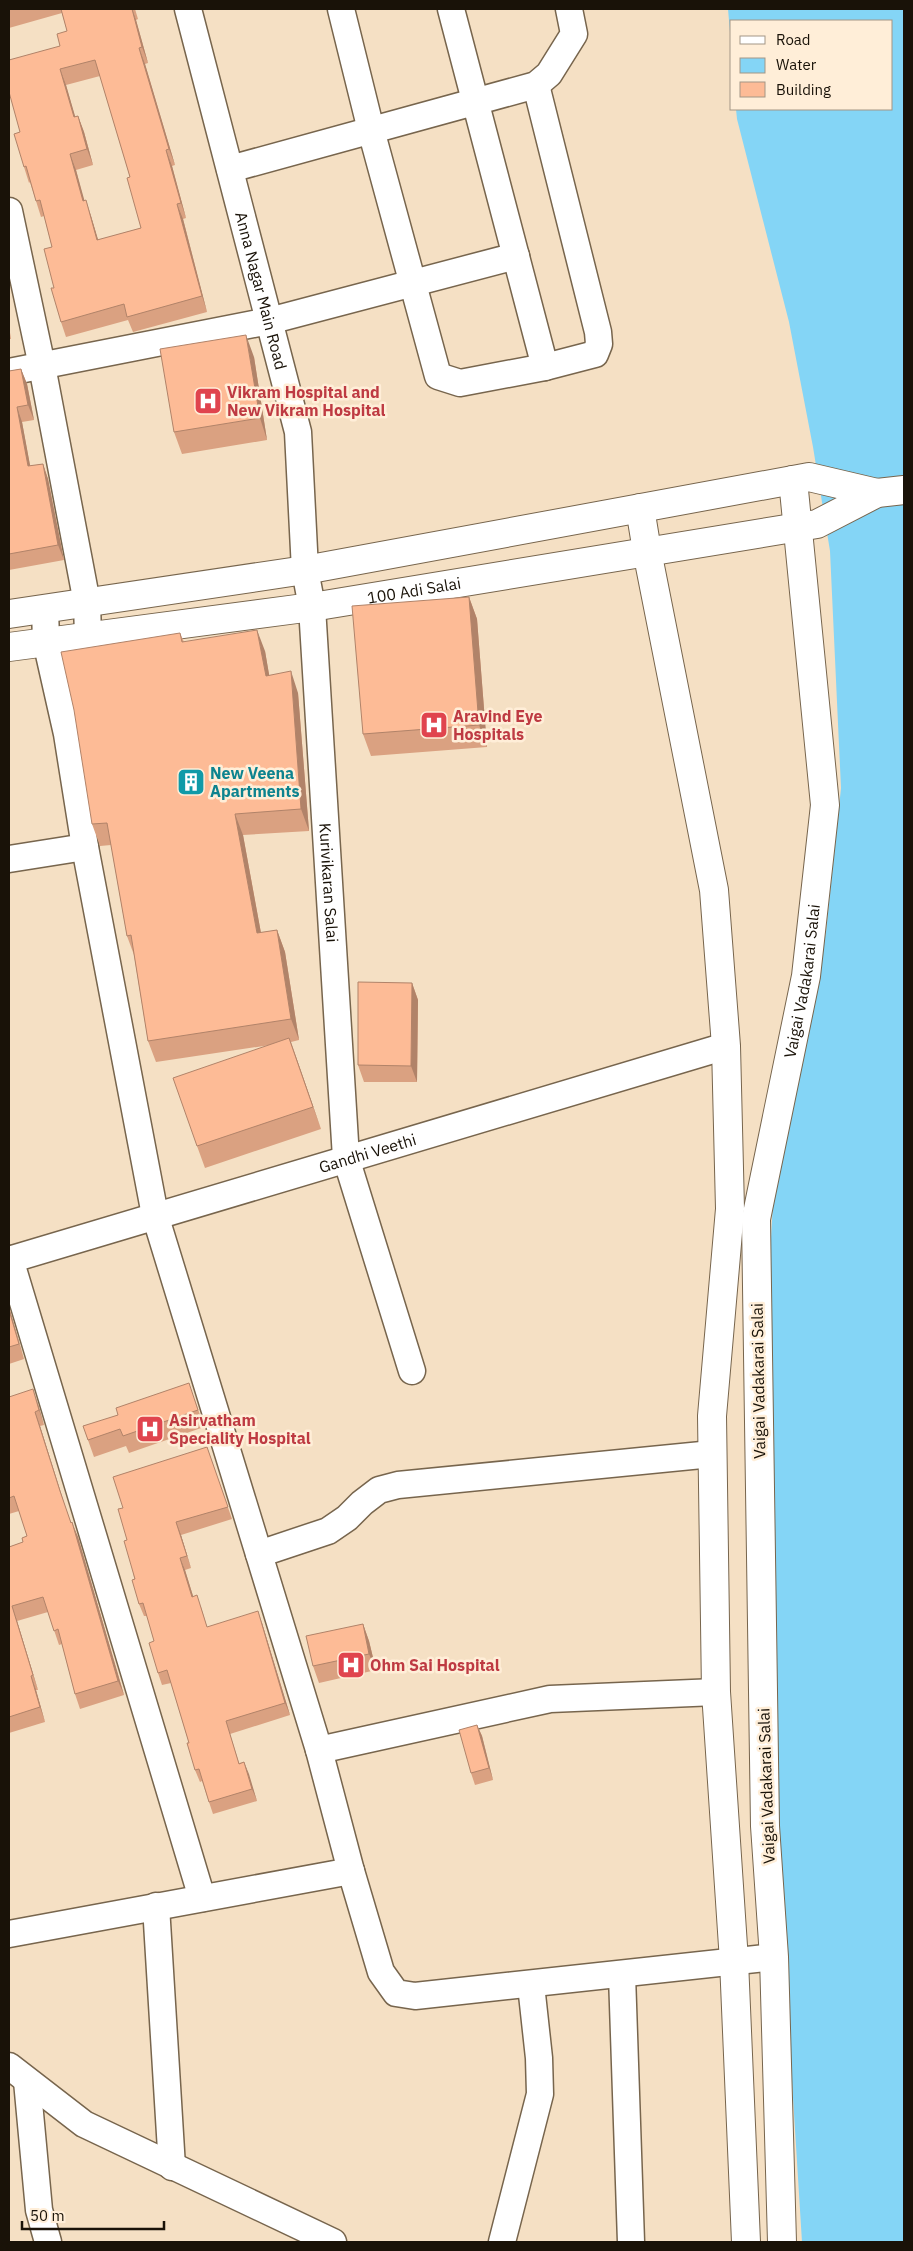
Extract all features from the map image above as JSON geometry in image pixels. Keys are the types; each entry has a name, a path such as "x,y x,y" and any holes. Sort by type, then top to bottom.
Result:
{"main road":[{"path":"9,614 305,570 801,478 877,493 904,490"},
{"name":"Vaigai Vadakarai Salai","path":"782,2242 774,1957 766,1826 756,1219 806,976 825,805 807,525 801,478"},
{"name":"100 Adi Salai","path":"9,647 312,607 807,525 877,493"},
{"path":"640,508 714,890 726,1046 730,1209 712,1416 712,1454 716,1692 734,1961 746,2242"}],"street":[{"name":"Anna Nagar Main Road","path":"188,9 298,432 305,570 312,607"},
{"path":"341,9 371,130 438,376 460,383 545,367 595,354 599,344 598,332 536,85"},
{"path":"451,9 545,367"},
{"path":"230,169 475,100 536,85 549,74 574,34 570,9"},
{"path":"9,211 42,366 86,603 88,636"},
{"path":"9,372 269,321 516,256"},
{"name":"Kurivikaran Salai","path":"312,607 346,1158 412,1371"},
{"path":"45,609 46,641 67,734 85,847 155,1216 319,1750 351,1871 381,1972 396,1993 415,1996 774,1957"},
{"path":"9,859 85,847"},
{"name":"Gandhi Veethi","path":"9,1260 726,1046"},
{"path":"9,1260 202,1898"},
{"path":"259,1554 328,1531 347,1518 379,1490 398,1485 712,1454"},
{"path":"319,1750 550,1699 716,1692"},
{"path":"9,1934 351,1871"},
{"path":"156,1906 172,2167"},
{"path":"622,1975 631,2242"},
{"path":"502,2242 540,2094 530,1984"},
{"path":"18,2074 84,2124 333,2242"},
{"path":"18,2074 39,2210 48,2242"}],"water":[{"path":"728,9 904,9 904,2242 802,2242 783,1937 770,1662 768,1293 774,1184 826,932 841,788 830,551 813,447 789,322 736,110 893,110 893,20 730,20 730,32"}],"building":[{"path":"61,9 132,9 142,47 139,48 169,149 166,150 181,203 177,204 202,296 127,317 124,304 61,322 51,288 54,288 44,249 52,247 40,200 36,201 14,134 20,132 9,92 9,60 60,46 57,34 67,31","holes":["95,60 130,177 127,178 141,228 97,240 86,200 83,201 70,154 87,149 78,116 74,117 60,69"]},
{"path":"246,335 260,418 174,432 160,349"},
{"path":"21,369 28,405 17,407 28,466 43,464 58,545 9,554 9,371"},
{"path":"469,597 479,725 363,734 352,606"},
{"path":"257,630 266,676 291,671 301,809 235,814 257,933 277,930 291,1019 148,1041 131,935 127,936 107,823 92,824 74,710 61,652 180,633 182,642"},
{"path":"358,982 412,983 411,1066 358,1065"},
{"path":"289,1038 313,1107 197,1146 173,1078"},
{"path":"9,1310 19,1344 9,1347"},
{"path":"189,1383 198,1410 123,1436 120,1429 88,1440 83,1426 118,1415 116,1408"},
{"path":"33,1389 39,1410 35,1412 72,1522 118,1681 75,1694 58,1629 54,1631 43,1597 12,1606 33,1675 31,1676 40,1707 9,1717 9,1547 23,1542 22,1538 27,1536 14,1496 9,1498 9,1397"},
{"path":"207,1447 228,1507 176,1522 187,1556 180,1558 192,1597 197,1595 207,1627 258,1611 285,1703 226,1721 239,1764 244,1762 252,1789 209,1802 199,1769 195,1770 187,1743 189,1743 167,1670 158,1673 149,1643 154,1641 143,1603 139,1604 132,1580 135,1579 124,1541 127,1540 118,1509 123,1508 113,1477"},
{"path":"363,1624 369,1654 313,1666 306,1636"},
{"path":"477,1725 489,1768 471,1773 459,1730"}],"place":[{"name":"Vikram Hospital and New Vikram Hospital","path":"208,401"},
{"name":"Aravind Eye Hospitals","path":"434,725"},
{"name":"New Veena Apartments","path":"191,782"},
{"name":"Asirvatham Speciality Hospital","path":"150,1429"},
{"name":"Ohm Sai Hospital","path":"351,1665"}]}
